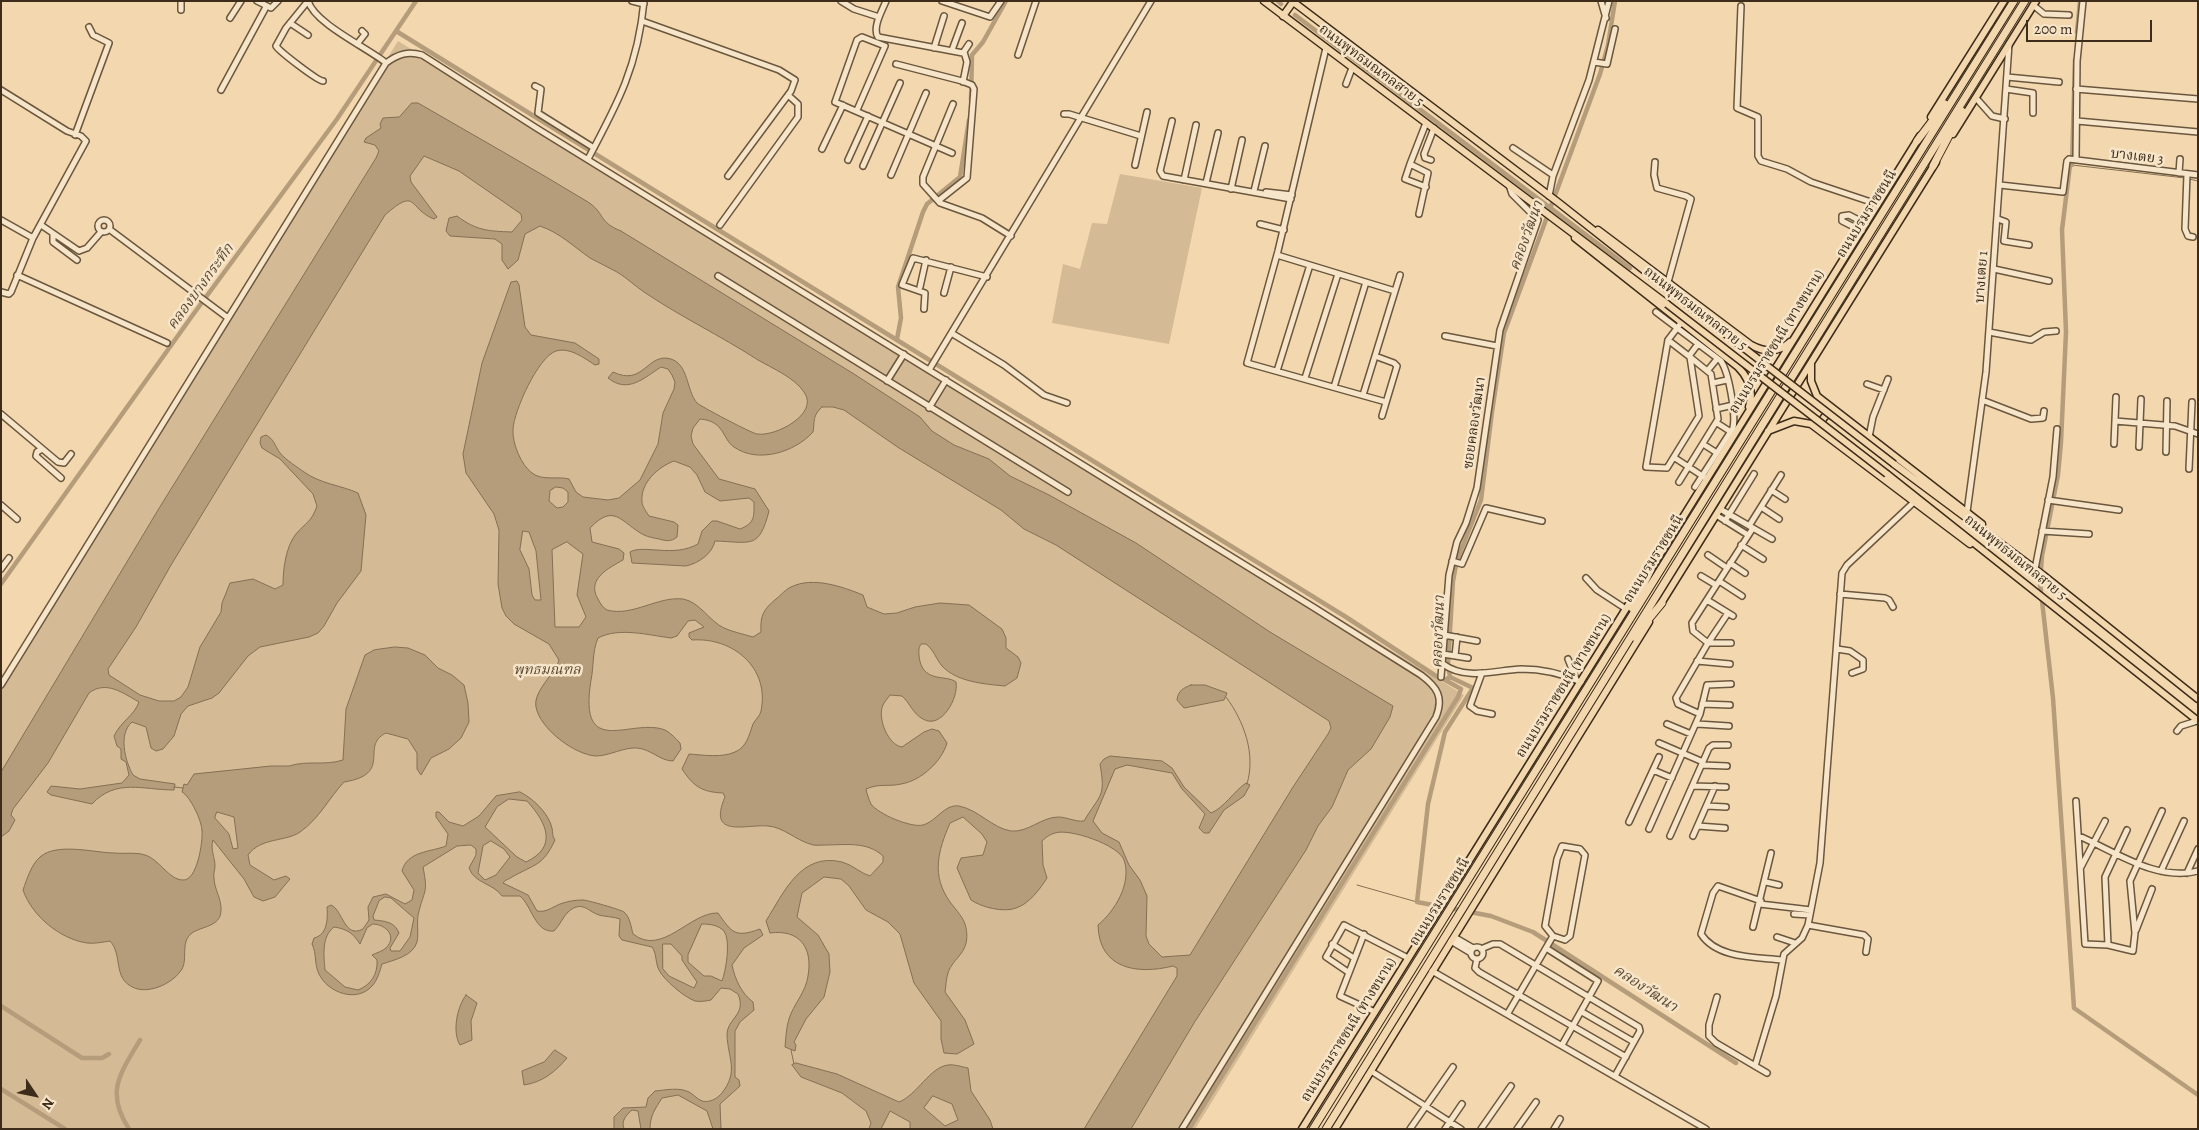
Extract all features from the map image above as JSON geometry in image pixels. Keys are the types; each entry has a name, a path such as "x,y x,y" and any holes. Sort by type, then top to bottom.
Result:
{"highway":[{"name":"ถนนบรมราชชนนี","path":"1313,1129 2014,1"},
{"name":"ถนนบรมราชชนนี","path":"1326,1129 2025,1"},
{"path":"1917,142 1962,84"},
{"path":"1933,166 1974,84"},
{"path":"1604,662 1651,569"},
{"path":"1613,664 1662,603"}],"main road":[{"name":"ถนนพุทธมณฑลสาย 5","path":"1264,1 1668,304 1887,474 2197,721"},
{"name":"ถนนบรมราชชนนี (ทางขนาน)","path":"1302,1129 1446,900 1578,681 1651,569 1704,478 1746,416 2004,1"},
{"name":"ถนนพุทธมณฑลสาย 5","path":"1292,2 1559,203 1894,464 2038,571 2198,699"},
{"path":"1283,16 1292,2"},
{"path":"1335,1129 2034,3"},
{"path":"1568,210 1594,226 1752,345 1766,351 1779,350 1795,338"},
{"path":"1556,220 1679,325 1718,356 1738,366 1748,381 1752,394 1746,416"},
{"path":"1718,356 1734,349 1737,335"},
{"path":"1811,362 1812,388 1817,396 1967,512 2004,546"},
{"path":"1823,433 1820,426 1826,415 1830,413 1841,415"},
{"path":"1768,430 1794,421 1811,424 1996,561"}],"street":[{"path":"181,1 181,10"},
{"path":"230,18 241,1"},
{"path":"257,1 266,7 274,7 278,1"},
{"path":"591,154 625,88 636,56 644,3 632,1"},
{"path":"840,1 854,9 879,17"},
{"path":"886,1 879,17 876,33 878,37 964,52"},
{"path":"942,1 990,17 1001,1"},
{"path":"1018,55 1036,1"},
{"path":"929,370 953,334 1151,1"},
{"path":"1601,1 1606,18"},
{"path":"1549,196 1553,175 1599,63 1609,1"},
{"path":"2000,185 2063,192 2067,161 2073,160 2077,121 2076,89 2083,1"},
{"path":"324,81 315,79 311,72 276,46 277,41 307,2 320,16 386,63"},
{"path":"2034,3 2044,14 2069,15"},
{"path":"1742,6 1737,108 1758,117 1758,156 1761,161 1787,169 1811,182 1878,204"},
{"path":"221,90 266,7"},
{"path":"934,48 944,16"},
{"path":"642,21 790,75 796,83 728,176"},
{"path":"290,23 308,35"},
{"path":"952,50 962,23"},
{"path":"75,135 109,43 93,35 89,27"},
{"path":"1599,63 1608,62 1615,29"},
{"path":"357,44 365,34 362,31"},
{"path":"857,110 884,48 884,44 862,37 857,40 835,102 952,153"},
{"name":"บางเตย 1","path":"1967,512 1989,332 2010,43"},
{"path":"963,82 967,62 964,52 969,44"},
{"path":"1326,48 1284,230 1247,362 1386,402"},
{"path":"1,685 386,63 400,54 415,53 422,55 591,154 929,370 1421,674 1434,686 1440,697 1436,716 1182,1129"},
{"path":"896,64 963,82 972,85 974,89 967,178 936,199"},
{"path":"1346,84 1352,68"},
{"path":"2007,77 2059,82"},
{"path":"864,166 900,83"},
{"path":"536,86 541,89 538,113 591,154"},
{"path":"2006,89 2033,93 2033,113"},
{"path":"2076,89 2198,99"},
{"path":"1,90 75,135 82,136 86,141 33,238 10,293 1,292"},
{"path":"891,175 926,93"},
{"path":"720,225 798,117 798,104 788,95"},
{"path":"1976,98 1992,116 2005,119"},
{"path":"953,104 922,181 936,199 982,218 1011,236"},
{"path":"822,149 843,105"},
{"path":"1135,165 1147,112"},
{"path":"1064,114 1141,136"},
{"path":"848,160 868,116"},
{"path":"1172,121 1160,171 1166,177 1231,189 1291,197"},
{"path":"2077,121 2198,132"},
{"path":"1426,123 1405,179 1426,187"},
{"path":"1184,180 1196,125"},
{"path":"1431,160 1425,158 1424,154 1434,128"},
{"path":"1206,183 1218,133"},
{"path":"1231,189 1242,140"},
{"path":"1254,191 1265,146"},
{"path":"1513,148 1553,175"},
{"path":"2179,173 2180,159"},
{"name":"บางเตย 3","path":"2073,160 2179,173 2186,177 2198,175"},
{"path":"1655,162 1654,175 1657,188 1686,196 1691,200 1668,282"},
{"path":"1410,164 1428,173 1418,214"},
{"path":"2186,177 2185,229 2188,236 2193,237"},
{"name":"ซอยคลองวัฒนา","path":"1441,677 1444,665 1446,635 1446,594 1453,561 1477,488 1497,346 1504,316 1538,220 1512,194 1509,185"},
{"path":"1862,230 1842,221 1842,216 1849,215 1866,224"},
{"path":"1998,219 2006,222 2004,241 2030,245"},
{"path":"1,220 33,238"},
{"path":"101,232 98,223 104,220 109,223 109,229"},
{"path":"1260,224 1284,230"},
{"path":"41,225 79,251 87,248 101,232 109,229"},
{"path":"109,229 228,318"},
{"path":"53,234 53,242 77,260"},
{"path":"1277,254 1395,291"},
{"path":"924,309 925,293 902,285 912,259 926,260 987,277"},
{"path":"920,288 926,260"},
{"path":"1277,371 1310,265"},
{"path":"944,293 951,267"},
{"path":"1994,269 2049,281"},
{"path":"1305,378 1338,274"},
{"path":"17,275 167,344"},
{"path":"718,276 929,408 1068,492"},
{"path":"1363,396 1400,276"},
{"path":"1334,387 1366,282"},
{"path":"1656,312 1679,325 1698,344 1718,356 1723,364 1733,405 1735,417 1731,432 1704,478 1695,487"},
{"path":"1679,325 1668,340 1646,467 1667,468 1675,458 1699,416 1690,357 1698,344"},
{"path":"1989,332 2031,340 2044,332 2056,331"},
{"path":"953,334 1004,365 1044,395 1067,403"},
{"path":"1445,336 1497,346"},
{"path":"1668,340 1708,370 1713,383 1716,408 1717,423 1679,482"},
{"path":"887,381 904,354"},
{"path":"1375,356 1397,366 1382,416"},
{"path":"1708,370 1718,356"},
{"path":"1869,437 1873,417 1888,379"},
{"path":"929,408 946,380"},
{"path":"1713,383 1727,380"},
{"path":"1867,384 1884,390"},
{"path":"2114,444 2116,397"},
{"path":"2139,447 2141,399"},
{"path":"1982,400 2031,419 2042,418 2044,411"},
{"path":"2166,452 2167,401"},
{"path":"2189,469 2192,402"},
{"path":"1716,408 1733,405"},
{"path":"1,414 61,463 71,454"},
{"path":"2115,421 2166,426 2198,434"},
{"path":"1717,423 1731,432"},
{"path":"2038,571 2052,501 2057,429"},
{"path":"1703,444 1718,453"},
{"path":"42,449 37,452 36,456 61,478"},
{"path":"1675,458 1704,478"},
{"path":"1725,521 1754,474"},
{"path":"1731,644 1708,643 1695,634 1692,623 1748,535 1760,507 1781,475"},
{"path":"1772,490 1785,498"},
{"path":"1759,495 1766,499"},
{"path":"2052,501 2119,510"},
{"path":"1756,1066 1776,996 1782,960 1786,950 1804,935 1811,913 1823,842 1842,573 1847,565 1914,502"},
{"path":"1,505 16,519"},
{"path":"1760,507 1779,519"},
{"path":"1453,561 1460,563 1486,508 1542,521"},
{"path":"1720,509 1772,538"},
{"path":"1716,516 1748,535"},
{"path":"2045,532 2088,534"},
{"path":"1741,545 1763,559"},
{"path":"1708,555 1745,573"},
{"path":"1,569 9,558"},
{"path":"1702,576 1742,596"},
{"path":"1586,578 1597,590 1626,608"},
{"path":"1840,594 1885,598 1889,600 1893,607"},
{"path":"1700,714 1678,704 1676,698 1708,643 1730,615 1707,600"},
{"path":"1446,635 1477,641"},
{"path":"1454,656 1455,637"},
{"path":"1837,649 1850,651 1863,660 1863,669 1852,673"},
{"path":"1444,654 1468,658"},
{"path":"1568,660 1578,681"},
{"path":"1697,661 1730,664"},
{"path":"1444,665 1453,670 1482,673 1492,670 1506,672 1535,670 1578,681"},
{"path":"1482,673 1470,706 1477,711 1492,714"},
{"path":"1649,829 1692,734 1700,714 1707,685 1731,684"},
{"path":"1702,704 1730,705"},
{"path":"2177,731 2181,726 2197,721"},
{"path":"1667,724 1692,734"},
{"path":"1696,724 1729,726"},
{"path":"1659,743 1683,753 1702,764 1727,766"},
{"path":"1670,836 1711,746 1728,745"},
{"path":"1629,822 1659,757"},
{"path":"1653,770 1672,778"},
{"path":"1692,786 1726,787"},
{"path":"1693,836 1715,786"},
{"path":"2076,801 2084,944 2108,945 2133,951 2135,933 2130,881 2162,811"},
{"path":"1707,806 1726,807"},
{"path":"2081,867 2105,821"},
{"path":"2161,871 2184,821"},
{"path":"1698,826 1725,828"},
{"path":"2108,945 2105,877 2126,830"},
{"path":"2078,836 2138,863 2161,871 2198,872"},
{"path":"1549,942 1565,940 1570,936 1585,859 1585,855 1580,849 1562,846 1559,851 1545,926 1549,942 1597,980 1590,998 1562,1045"},
{"path":"2188,873 2198,849"},
{"path":"1753,927 1766,882 1771,853"},
{"path":"1766,882 1779,885"},
{"path":"1782,960 1727,952 1709,942 1702,934 1713,893 1718,886 1761,902 1811,913"},
{"path":"2135,933 2152,888"},
{"path":"1794,914 1811,913"},
{"path":"1348,972 1326,957 1344,925 1408,958"},
{"path":"1808,925 1864,935 1868,939 1866,952"},
{"path":"1364,934 1340,996 1375,1012"},
{"path":"1777,937 1795,943"},
{"path":"1452,939 1472,951 1477,959 1476,970 1626,1057"},
{"path":"1508,1013 1549,942"},
{"path":"1472,951 1478,947 1481,949 1498,943 1639,1027 1640,1031 1615,1076"},
{"path":"1332,944 1354,958"},
{"path":"1477,959 1481,956 1481,949"},
{"path":"1432,971 1508,1013 1706,1129"},
{"path":"1717,997 1709,1025 1709,1036 1716,1044 1767,1073"},
{"path":"1582,1012 1634,1042"},
{"path":"1410,1129 1453,1067"},
{"path":"1371,1071 1461,1129"},
{"path":"1481,1129 1511,1086"},
{"path":"1517,1129 1536,1102"},
{"path":"1445,1129 1462,1104"},
{"path":"1554,1129 1560,1119"}],"green space":[{"name":"พุทธมณฑล","path":"398,41 1464,695 1195,1129 1,1129 1,684"},
{"path":"1120,174 1202,188 1169,344 1052,323 1063,264 1080,269 1092,223 1107,224"}],"shaded area":[{"path":"412,103 418,103 567,189 593,206 605,221 614,228 854,374 920,417 932,431 954,445 989,459 1010,476 1049,495 1136,543 1270,632 1393,706 1390,717 1371,749 1348,770 1332,807 1318,826 1306,850 1194,1023 1131,1129 1084,1129 1177,976 1177,968 1173,966 1146,970 1134,969 1113,960 1105,951 1100,940 1098,925 1116,904 1126,878 1124,860 1113,849 1082,835 1062,832 1049,835 1042,841 1043,865 1047,878 1034,896 1021,906 999,910 986,907 971,900 957,868 961,858 983,855 987,842 982,834 963,817 950,823 942,843 938,873 944,892 964,921 967,936 964,949 950,967 945,992 965,1020 974,1044 957,1054 944,1053 941,1039 941,1021 914,983 900,934 888,922 866,910 849,886 841,879 824,877 802,893 797,917 818,935 829,954 830,972 824,997 806,1019 794,1042 796,1045 795,1051 785,1047 787,1029 791,1014 807,982 808,957 806,949 797,937 789,934 770,933 766,921 795,877 815,863 828,860 842,862 870,876 883,862 883,856 877,851 863,846 812,845 774,827 740,827 725,824 721,819 721,810 725,797 723,793 704,790 695,784 682,769 689,754 712,756 730,754 739,750 745,744 753,724 761,711 762,695 760,681 754,669 745,658 734,650 707,640 692,640 689,637 689,633 704,627 695,620 688,621 677,636 671,638 624,632 606,635 598,638 594,654 589,705 592,720 600,728 610,730 652,727 665,730 680,743 681,749 673,761 664,759 647,750 637,748 601,756 588,755 569,746 544,724 536,707 536,701 541,689 559,660 549,644 514,624 506,616 502,608 498,584 499,530 494,514 466,473 463,454 482,363 511,282 517,281 519,285 525,327 531,335 575,343 599,359 599,364 595,365 577,354 566,351 556,351 549,355 535,374 522,398 513,429 518,453 524,465 532,473 545,478 569,479 576,492 583,497 608,500 619,498 640,480 658,444 663,413 674,389 675,382 672,375 668,369 661,367 636,383 622,385 608,378 613,372 632,375 639,373 656,360 663,358 671,359 677,362 684,372 693,398 697,403 757,434 774,432 793,422 801,416 806,408 807,400 800,387 789,378 658,301 621,274 590,258 547,229 540,226 525,234 518,260 508,269 502,260 502,244 495,239 450,236 446,231 449,218 457,216 471,225 483,229 512,232 522,220 521,214 459,171 424,156 410,176 411,182 437,217 434,219 426,215 412,202 408,201 396,206 385,215 171,565 136,627 108,669 109,675 140,695 159,701 174,701 181,697 188,687 200,647 221,612 222,603 230,583 253,579 275,589 283,585 287,551 296,534 310,519 317,506 313,494 280,459 262,448 260,443 261,437 266,435 269,437 282,456 310,476 358,493 366,515 361,571 318,633 309,637 260,647 248,656 219,693 212,698 188,706 181,714 174,736 163,749 156,751 151,748 146,727 132,722 125,733 124,748 133,775 140,779 175,784 174,790 120,788 101,796 92,804 51,795 47,792 51,786 80,789 122,783 129,775 126,762 121,759 121,749 117,746 114,736 139,702 114,689 95,689 89,693 48,763 13,809 11,815 15,820 9,831 1,837 1,772 158,510 376,158 379,151 375,145 364,142 366,138 381,128 380,124 383,118 399,117","holes":["822,407 844,410 899,448 1001,510 1024,529 1056,545 1329,721 1331,728 1328,734 1293,787 1190,955 1162,957 1149,944 1146,936 1147,896 1140,880 1129,865 1119,842 1102,833 1093,821 1115,769 1127,765 1172,773 1182,789 1205,814 1199,828 1204,833 1209,833 1224,810 1244,796 1250,785 1246,783 1216,811 1211,813 1184,787 1172,768 1162,761 1110,756 1100,764 1102,790 1098,800 1084,821 1058,817 1046,819 1017,831 1004,829 973,811 959,806 949,808 928,823 918,825 887,816 871,804 866,789 876,786 901,784 916,779 936,763 947,743 939,731 932,729 924,732 902,747 897,745 888,736 881,717 884,704 890,695 902,696 917,714 923,719 930,721 942,716 952,704 955,696 956,682 925,671 919,656 921,644 929,646 942,666 955,676 963,679 1005,686 1017,678 1021,663 1018,657 1006,648 1006,638 1002,629 969,605 940,603 915,607 897,613 884,614 867,607 863,595 837,586 809,582 789,588 772,603 762,617 761,632 753,637 724,628 694,604 683,599 664,600 626,611 607,610 601,604 595,592 597,580 606,571 623,560 624,553 619,549 592,542 590,528 606,516 612,516 618,517 647,536 668,541 677,537 678,525 674,522 649,516 642,502 642,495 647,482 662,467 674,461 690,467 697,475 705,492 720,501 749,498 754,502 753,519 749,524 740,529 712,521 702,531 698,544 688,548 669,551 636,550 630,552 632,563 686,566 696,563 704,557 711,550 715,541 752,541 761,532 769,511 755,489 719,479 693,444 691,436 693,428 700,419 708,420 719,427 734,447 754,455 765,455 786,450 805,439 813,432 817,413","556,487 563,488 568,492 568,502 563,507 557,508 549,501 550,491","523,531 529,532 536,551 541,600 535,600 532,595 529,569 520,550","567,542 583,554 577,595 586,617 579,627 555,627 552,550"]},
{"path":"395,647 408,648 425,655 438,668 452,675 464,685 468,703 469,722 461,738 449,749 431,758 421,775 417,769 417,753 408,739 386,733 378,739 375,745 372,766 368,773 359,778 344,782 318,815 300,832 266,842 253,849 248,855 250,865 274,880 286,876 290,879 275,897 263,901 254,897 244,879 213,840 214,876 221,907 220,916 214,923 192,933 188,937 185,945 184,965 172,980 158,987 143,990 129,985 121,976 116,952 110,941 87,943 67,937 48,925 33,909 23,890 28,877 34,864 40,857 56,850 76,849 107,853 142,854 150,857 173,877 183,880 188,879 198,860 202,831 195,809 182,792 184,784 187,785 194,774 271,766 289,766 303,763 329,763 343,760 346,709 365,655 374,650","holes":["217,812 234,817 238,848 233,849 229,834 215,818"]},
{"path":"1191,685 1205,685 1227,693 1224,700 1184,708 1177,700 1178,694 1181,690"},
{"path":"520,792 540,807 548,817 552,828 555,840 551,849 542,860 503,883 528,895 537,911 544,911 575,900 597,903 624,912 629,919 633,934 644,940 655,940 665,937 697,919 718,913 735,932 745,933 760,929 763,935 744,948 732,965 739,985 753,1002 754,1010 740,1022 735,1031 735,1077 739,1080 740,1086 720,1104 721,1129 713,1129 707,1111 678,1095 662,1098 652,1116 650,1129 641,1129 638,1111 632,1110 626,1116 623,1123 624,1129 614,1129 614,1117 623,1108 646,1107 648,1098 655,1091 681,1090 689,1092 700,1100 705,1101 713,1100 720,1095 730,1078 731,1065 727,1035 730,1024 740,1007 738,994 730,989 721,988 711,1000 695,1001 685,996 662,974 652,947 622,940 619,936 620,919 599,915 586,908 578,907 568,912 554,931 542,928 520,896 502,896 494,888 475,877 469,868 476,855 476,849 471,845 457,846 423,867 425,890 418,915 417,942 412,951 402,957 382,964 374,984 359,994 343,994 323,981 317,970 312,944 314,938 322,934 326,926 327,907 331,905 335,908 344,923 352,930 357,931 363,929 369,920 368,907 373,897 386,894 405,904 412,900 414,890 402,871 405,864 420,853 446,846 448,834 436,817 436,812 439,812 449,822 463,826 479,816 496,796","holes":["509,799 527,801 534,809 544,826 546,834 546,842 536,856 526,862 517,857 485,827 497,807","491,841 504,849 510,857 496,875 485,880 478,873 483,846","385,897 391,898 414,918 410,937 400,951 391,951 390,948 399,933 395,926 374,920 373,916 379,901","373,924 386,928 391,939 386,948 372,955 377,960 375,974 367,985 358,990 345,987 325,970 324,953 325,941 334,927 349,932 360,944 367,928","702,924 714,925 724,931 727,948 722,981 711,976 704,976 688,962 688,955","663,944 671,944 682,956 682,960 697,982 694,988 669,976 663,969"]},
{"path":"466,995 477,1003 471,1021 472,1040 460,1045 456,1027 460,1006"},
{"path":"555,1050 567,1058 548,1076 524,1085 522,1071 544,1062"},
{"path":"796,1063 837,1074 899,1102 912,1094 929,1076 941,1067 955,1065 968,1068 971,1091 990,1120 993,1129 910,1129 910,1122 890,1111 881,1129 869,1129 871,1123 866,1111 842,1093 801,1077 792,1065","holes":["933,1096 952,1104 958,1120 945,1126 924,1108"]}],"waterway":[{"name":"คลองบางกระทึก","path":"1,584 192,316 337,119 416,1"},
{"path":"971,100 972,55 983,42 1006,1"},
{"path":"1278,1 1281,4"},
{"name":"คลองวัฒนา","path":"1615,1 1608,45 1600,74 1504,333 1481,500 1457,560 1453,581 1448,664 1450,677 1473,688 1445,732 1428,804 1417,902 1491,916 1533,932 1736,1063"},
{"path":"2077,32 2080,1"},
{"path":"1295,15 1630,268"},
{"path":"396,31 1346,617 1436,676 1445,680 1450,677"},
{"path":"2075,60 2072,165 2070,165 2062,230 2066,332 2061,442 2058,475 2042,556 2040,583 2053,698 2074,1008 2198,1095"},
{"path":"897,339 901,318 898,287 927,204 960,177 969,120"},
{"path":"2072,165 2185,178"},
{"path":"2189,179 2198,181"},
{"path":"1189,1129 1458,697 1461,689 1445,680"},
{"path":"1226,697 1238,716 1247,738 1250,761 1247,784"},
{"path":"174,787 183,788"},
{"path":"1357,885 1417,902"},
{"path":"1,1006 82,1058 102,1058 109,1054"},
{"path":"129,1129 118,1104 118,1083 126,1063 140,1040"},
{"path":"791,1050 794,1064"},
{"path":"1,1089 65,1129"}]}
